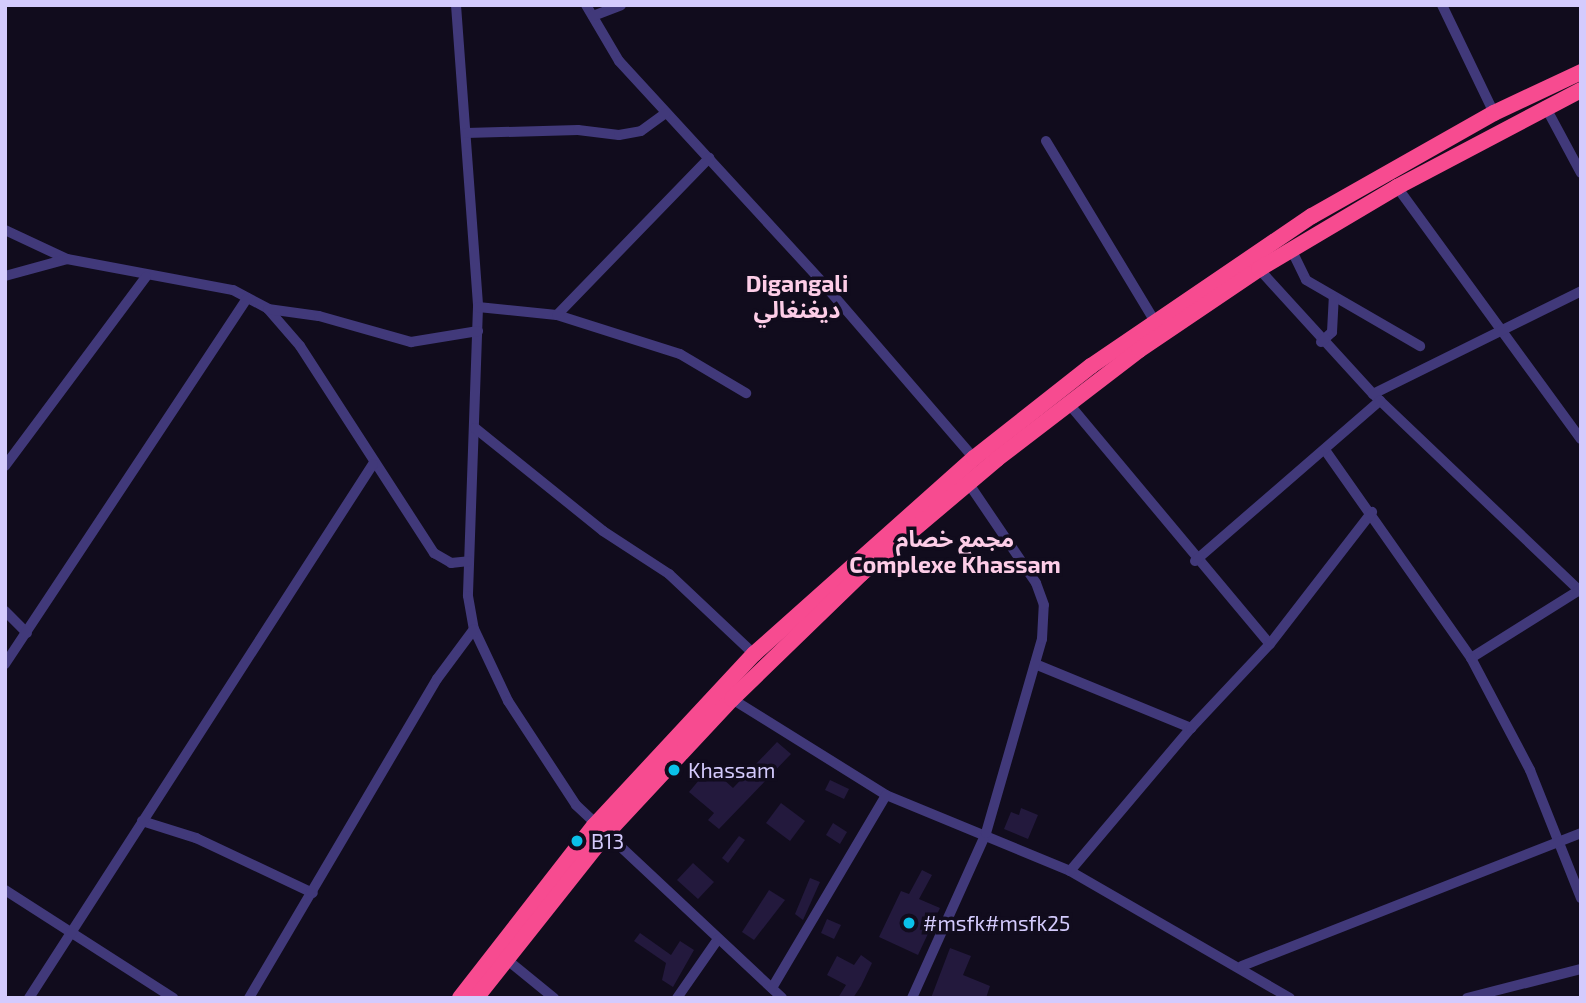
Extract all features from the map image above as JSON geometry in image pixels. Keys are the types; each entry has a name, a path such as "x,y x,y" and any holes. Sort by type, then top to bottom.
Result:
{"highway":[{"path":"460,998 599,831 754,654 974,458 1155,321 1312,216 1494,113 1581,72"},
{"path":"476,998 599,831 861,574 969,484 1069,404 1259,269 1398,187 1581,90"}],"street":[{"path":"456,5 478,307 469,561 474,629 508,701 599,831 782,998"},
{"path":"586,5 620,61 974,458"},
{"path":"593,16 621,5"},
{"path":"1442,5 1494,113"},
{"path":"1545,107 1581,173"},
{"path":"466,133 578,130 619,135 641,131 666,113"},
{"path":"1046,141 1155,321"},
{"path":"558,315 709,159"},
{"path":"1398,187 1498,329 1581,439"},
{"path":"5,230 67,259 146,277 233,290 268,309 319,316 411,342 478,331"},
{"path":"1292,251 1306,280 1420,346"},
{"path":"5,275 67,259"},
{"path":"1259,269 1321,342 1580,590 1471,658"},
{"path":"5,466 146,277"},
{"path":"1195,561 1325,450 1376,397 1498,329 1581,291"},
{"path":"5,664 247,298"},
{"path":"1321,342 1336,316 1334,298"},
{"path":"478,307 558,315 680,354 746,393"},
{"path":"268,309 300,346 373,464 434,553 451,563 469,561"},
{"path":"1069,404 1195,561 1270,644"},
{"path":"475,428 603,531 669,574 754,654"},
{"path":"1325,450 1471,658 1530,770 1581,898"},
{"path":"29,998 373,464"},
{"path":"912,998 986,833 1035,664 1044,605 1036,583 969,484"},
{"path":"1070,871 1191,728 1270,644 1371,512"},
{"path":"5,611 27,633"},
{"path":"249,998 438,679 474,629"},
{"path":"1035,664 1191,728"},
{"path":"732,699 886,795 986,833 1070,871 1242,966 1290,998"},
{"path":"772,988 886,795"},
{"path":"142,821 196,838 313,893"},
{"path":"1242,966 1581,833"},
{"path":"5,890 173,998"},
{"path":"677,998 719,939"},
{"path":"506,959 554,998"},
{"path":"1467,998 1581,969"}],"building":[{"path":"777,742 791,754 719,829 708,820 714,813 689,792 710,767 733,788"},
{"path":"830,780 849,789 844,799 825,790"},
{"path":"781,803 805,821 790,841 766,823"},
{"path":"1021,808 1038,815 1028,839 1004,829 1011,812 1019,815"},
{"path":"833,823 847,832 840,844 826,835"},
{"path":"739,836 745,840 728,863 722,858"},
{"path":"693,863 714,882 698,899 677,880"},
{"name":"#msfk#msfk25","path":"922,870 932,875 919,899 940,908 918,955 879,937 901,891 909,894"},
{"path":"810,878 820,882 803,920 795,914"},
{"path":"769,890 785,900 754,940 742,932"},
{"path":"827,919 841,925 834,939 821,933"},
{"path":"640,933 671,955 680,941 694,950 673,987 662,980 666,963 634,941"},
{"name":"#msfk#msfk25","path":"950,948 971,956 963,975 990,986 986,998 931,998"},
{"path":"861,955 872,963 861,986 853,998 838,998 846,985 827,975 837,956 854,965"}],"place":[{"name":"Khassam","path":"674,770"},
{"name":"B13","path":"577,841"},
{"name":"#msfk#msfk25","path":"909,923"}],"district":[{"name":"Digangali ديغنغالي","path":"797,296"},
{"name":"مجمع خصام Complexe Khassam","path":"955,551"}]}
